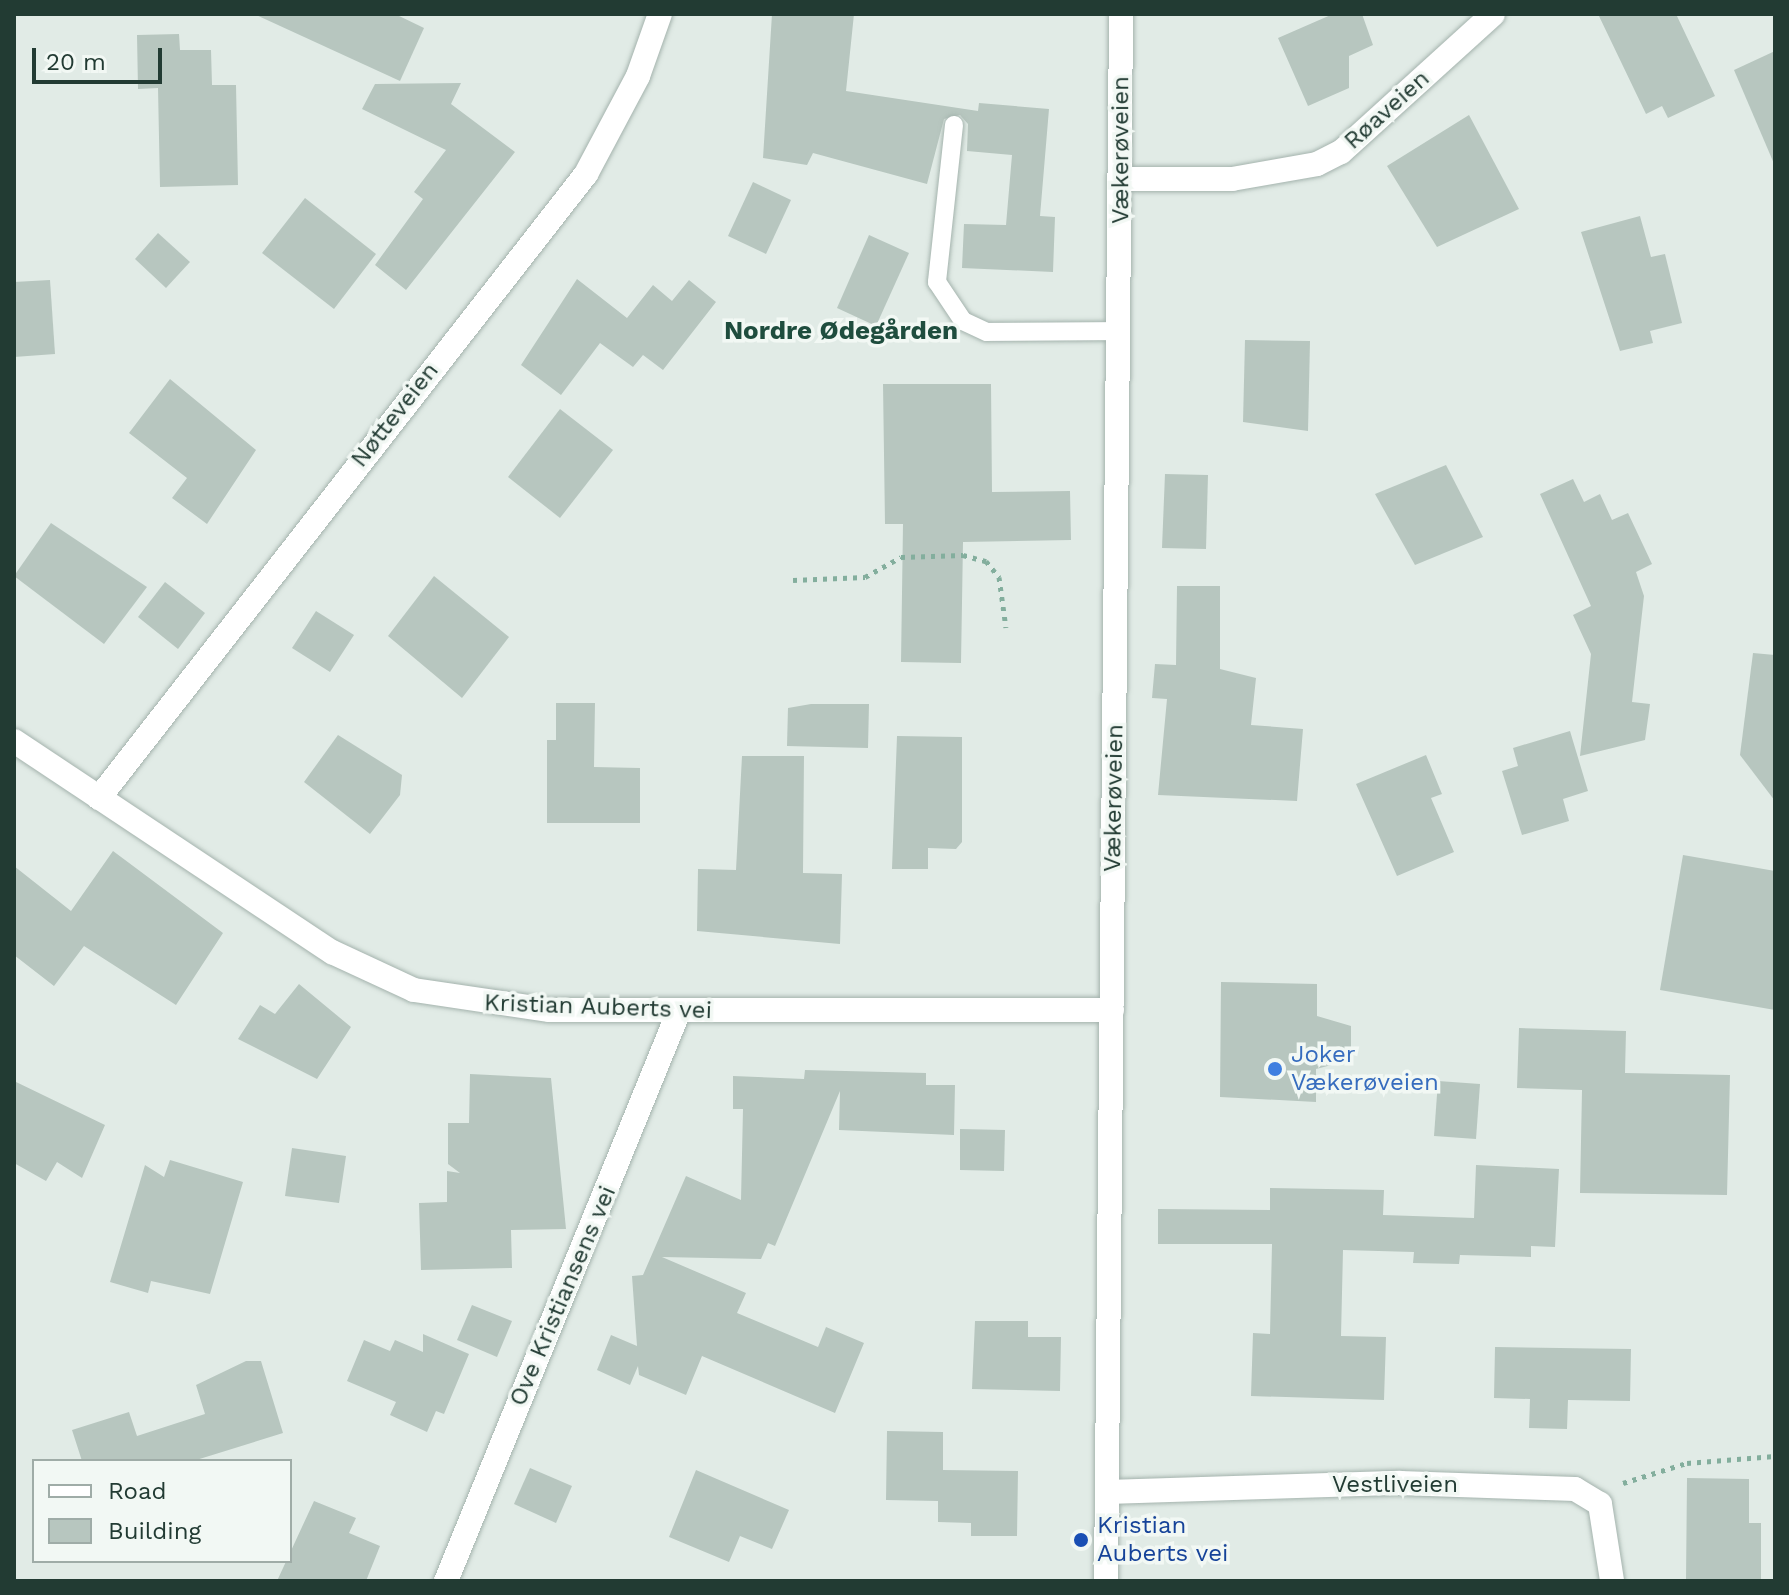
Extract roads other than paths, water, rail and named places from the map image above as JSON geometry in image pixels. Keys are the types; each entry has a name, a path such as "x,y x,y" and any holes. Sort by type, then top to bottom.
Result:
{"street":[{"name":"Nøtteveien","path":"99,798 586,174 638,76 660,14"},
{"name":"Vækerøveien","path":"1106,1581 1121,14"},
{"name":"Røaveien","path":"1121,179 1246,178 1317,164 1341,152 1493,14"},
{"name":"Kristian Auberts vei","path":"14,741 332,952 401,985 479,1004 679,1011 1112,1010"},
{"name":"Ove Kristiansens vei","path":"446,1581 679,1011"},
{"name":"Vestliveien","path":"1107,1492 1400,1483 1591,1494 1606,1525 1612,1581"}],"lane":[{"path":"954,125 937,282 963,321 987,332 1120,331"}],"place":[{"name":"Joker Vækerøveien","path":"1275,1069"},
{"name":"Kristian Auberts vei","path":"1081,1540"}],"district":[{"name":"Nordre Ødegården","path":"841,331"}]}
